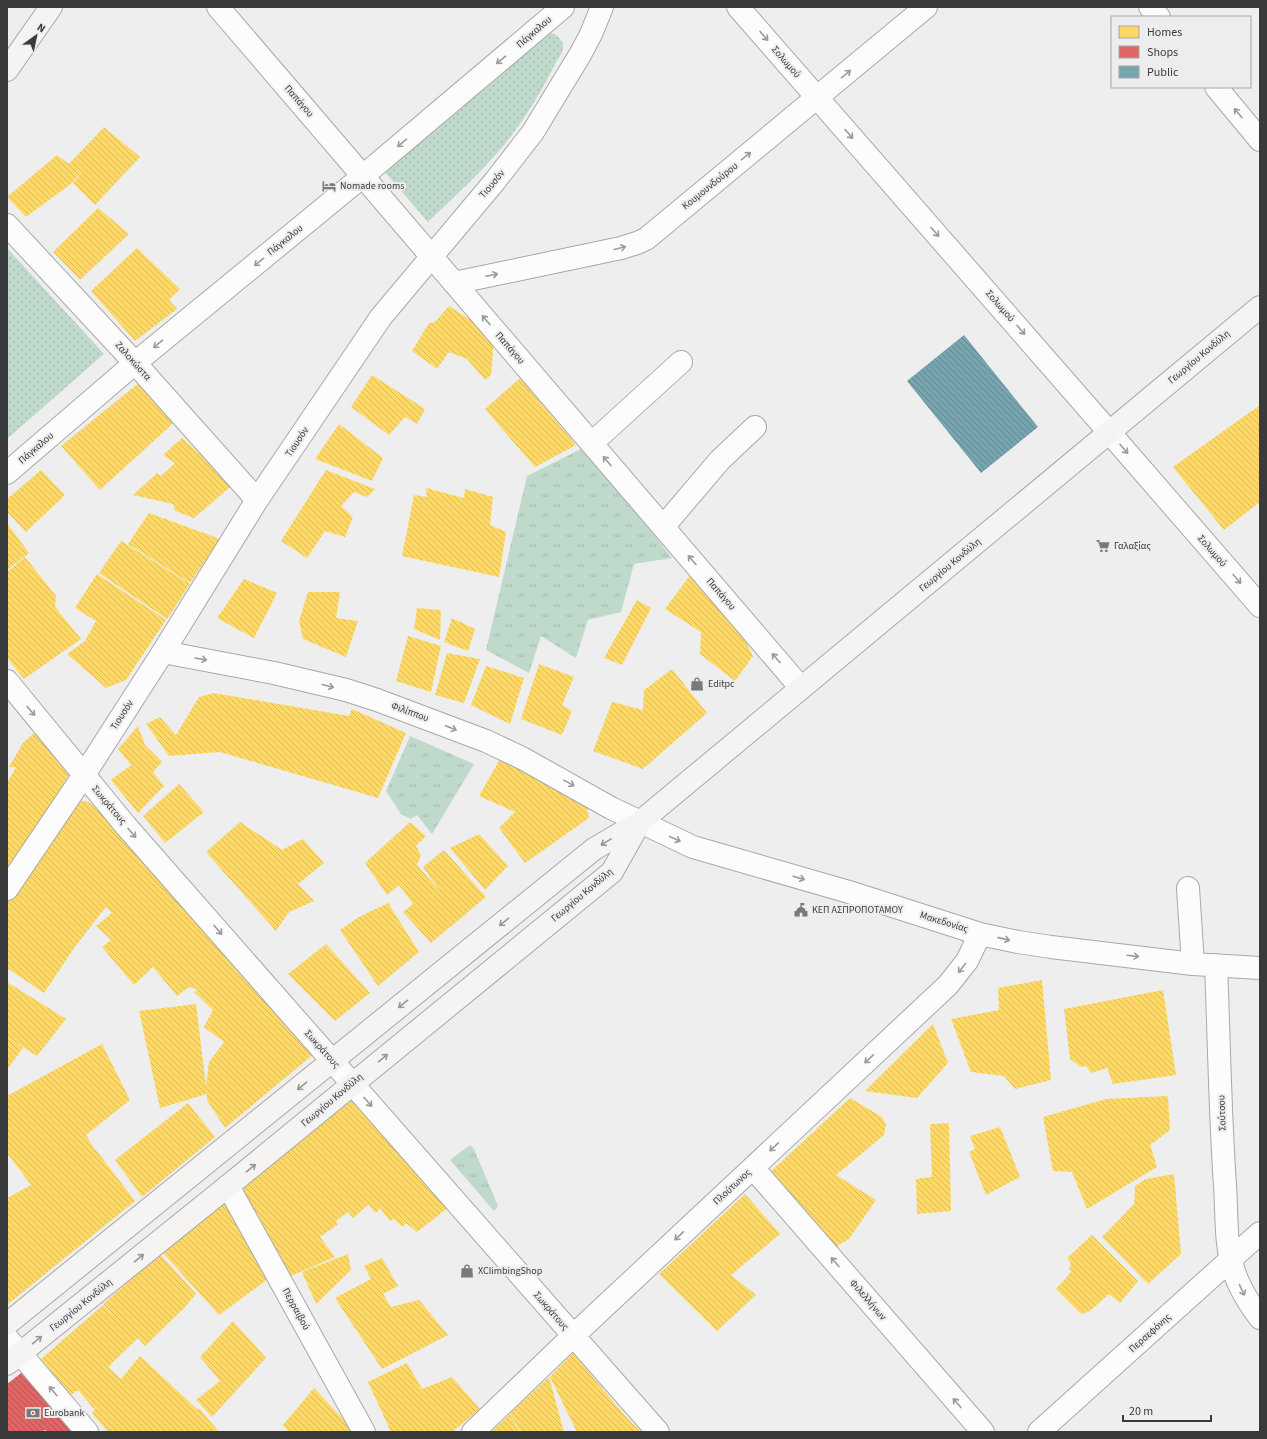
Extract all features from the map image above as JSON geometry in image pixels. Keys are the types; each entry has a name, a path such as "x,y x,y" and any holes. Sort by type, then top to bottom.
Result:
{"main road":[{"path":"7,70 51,7"},
{"name":"Γεωργίου Κονδύλη","path":"7,1324 594,849 640,822 1260,307"},
{"name":"Γεωργίου Κονδύλη","path":"12,1352 228,1186 352,1083 612,872 640,822"}],"street":[{"name":"Παπάγου","path":"218,7 801,688"},
{"name":"Πάγκαλου","path":"7,473 135,363 363,176 563,7"},
{"name":"Τιουσόν","path":"7,889 163,652 257,500 381,317 495,181 533,132 581,54 602,7"},
{"name":"Σολωμού","path":"738,7 1260,606"},
{"name":"Κουμουνδούρου","path":"454,283 621,248 646,239 926,7"},
{"path":"1150,7 1157,16"},
{"path":"1217,88 1260,140"},
{"name":"Ζαλοκώστα","path":"7,225 135,363 257,500"},
{"path":"592,443 681,362"},
{"path":"663,527 716,465 756,427"},
{"name":"Φιλίππου","path":"163,652 319,683 346,690 384,703 486,741 522,758 611,808 640,822"},
{"name":"Σωκράτους","path":"7,681 126,826 658,1432"},
{"name":"Μακεδονίας","path":"640,822 693,847 849,892 980,934 1018,942 1192,964 1260,968"},
{"path":"1188,888 1192,964"},
{"name":"Πλούτωνος","path":"473,1432 573,1336 948,985 966,961 980,934"},
{"name":"Σούτσου","path":"1216,965 1223,1163 1228,1243 1231,1260 1244,1296 1260,1318"},
{"name":"Φιλελλήνων","path":"753,1168 983,1432"},
{"name":"Περραιβού","path":"228,1186 364,1432"},
{"name":"Περσεφόνης","path":"1039,1432 1260,1233"},
{"path":"12,1352 87,1432"}],"green space":[{"path":"547,32 555,35 562,41 563,49 530,109 499,151 428,222 384,171"},
{"path":"7,248 104,354 7,439"},
{"path":"585,447 672,558 634,564 621,612 588,620 576,658 541,636 529,673 486,650 527,476"},
{"path":"410,736 474,764 432,834 417,815 411,819 401,814 386,791"},
{"path":"470,1145 474,1149 498,1206 494,1211 450,1160"}],"building: Homes":[{"path":"104,127 140,157 95,205 73,183 82,171 72,183 26,217 7,197 57,155 69,164"},
{"path":"98,208 129,234 80,280 53,252"},
{"path":"137,248 180,289 169,300 177,309 135,341 91,291"},
{"path":"449,306 469,319 474,317 494,339 491,375 485,380 467,359 449,352 437,369 412,351 429,323 435,322"},
{"path":"372,375 425,409 417,424 405,417 389,435 351,407"},
{"path":"145,378 180,417 100,490 61,446"},
{"path":"520,378 576,445 535,467 485,409"},
{"path":"1260,405 1260,502 1224,530 1173,467"},
{"path":"339,424 383,458 372,481 315,459"},
{"path":"182,438 200,454 203,451 235,483 194,518 175,511 173,504 133,495 157,473 161,476 175,463 163,455"},
{"path":"41,470 65,495 26,532 7,512 7,499"},
{"path":"326,470 375,489 367,497 354,492 341,506 353,517 345,537 325,531 307,558 281,541"},
{"path":"426,488 464,498 465,489 493,497 490,525 506,532 499,577 402,556 414,495 427,497"},
{"path":"149,513 220,539 190,583 128,544"},
{"path":"7,523 29,553 7,570"},
{"path":"121,541 190,584 167,619 99,573"},
{"path":"25,557 56,596 55,607 81,639 24,679 7,658 7,572"},
{"path":"97,574 166,620 126,680 106,688 67,654 85,641 96,621 75,608"},
{"path":"691,574 737,624 753,656 735,681 700,654 701,632 665,609"},
{"path":"244,579 277,593 254,638 217,618"},
{"path":"308,592 340,592 336,618 358,621 346,657 303,639 299,621"},
{"path":"637,600 651,608 622,665 604,658"},
{"path":"417,608 441,610 440,640 414,629"},
{"path":"452,618 475,629 468,651 444,642"},
{"path":"408,636 441,646 431,692 396,681"},
{"path":"447,653 480,659 464,703 435,695"},
{"path":"539,664 574,677 562,705 572,711 562,735 521,719"},
{"path":"486,666 524,678 510,724 471,705"},
{"path":"672,669 707,713 643,769 593,751 612,702 643,710 644,690"},
{"path":"214,693 349,716 352,709 406,733 378,798 220,752 169,756 146,724 160,717 176,735 199,697"},
{"path":"138,726 145,745 162,762 153,772 164,786 138,813 111,780 131,765 118,749"},
{"path":"35,732 71,772 7,872 7,783 16,767 9,767 23,743"},
{"path":"500,759 585,798 589,818 525,863 499,828 515,812 479,796"},
{"path":"179,784 204,812 165,843 143,816"},
{"path":"86,801 163,868 321,1048 225,1128 207,1100 207,1094 160,1108 139,1011 196,1004 206,1086 209,1062 224,1042 204,1027 213,1010 194,992 198,990 189,987 177,996 153,967 134,985 102,947 111,940 96,926 112,913 106,907 74,948 44,993 7,968 7,903 72,808 78,802"},
{"path":"240,822 282,850 303,839 324,863 298,884 314,901 289,912 276,931 206,852"},
{"path":"410,822 426,836 416,846 421,855 417,865 440,891 423,867 444,850 486,897 431,943 403,912 413,904 399,885 387,895 365,863"},
{"path":"479,834 508,866 485,890 450,848"},
{"path":"388,903 419,952 378,986 340,930 359,917"},
{"path":"326,944 370,993 335,1021 288,974"},
{"path":"1042,980 1051,1080 1015,1089 1004,1076 971,1072 951,1019 999,1010 998,988"},
{"path":"7,982 66,1019 37,1056 7,1037"},
{"path":"1163,990 1176,1075 1113,1084 1107,1068 1091,1073 1086,1066 1080,1067 1070,1059 1064,1009"},
{"path":"933,1024 948,1063 917,1098 865,1091"},
{"path":"7,1037 23,1048 7,1070"},
{"path":"102,1044 130,1100 86,1135 95,1150 135,1201 7,1305 7,1198 31,1185 7,1153 7,1096"},
{"path":"346,1094 449,1207 417,1232 406,1223 402,1227 394,1219 390,1221 380,1208 376,1213 368,1205 353,1218 348,1212 336,1221 338,1224 320,1237 335,1257 291,1276 241,1185"},
{"path":"1168,1096 1170,1130 1150,1145 1157,1167 1087,1209 1072,1172 1053,1171 1043,1117 1106,1099"},
{"path":"850,1098 882,1117 886,1124 884,1135 836,1175 876,1200 849,1239 832,1249 767,1175"},
{"path":"188,1103 215,1137 142,1197 115,1160"},
{"path":"949,1123 951,1211 917,1214 916,1179 932,1177 930,1124"},
{"path":"1000,1127 1020,1177 986,1195 969,1152 975,1149 970,1136"},
{"path":"1174,1174 1181,1254 1148,1284 1102,1237 1134,1204 1135,1186 1146,1179"},
{"path":"745,1194 780,1234 731,1275 756,1295 717,1331 659,1274"},
{"path":"227,1200 272,1276 219,1315 163,1253"},
{"path":"1092,1235 1138,1281 1120,1303 1109,1294 1090,1311 1081,1314 1056,1289 1071,1272 1069,1269 1071,1263 1067,1258"},
{"path":"160,1254 196,1294 185,1307 145,1346 138,1338 108,1367 121,1379 140,1356 198,1410 199,1408 219,1432 108,1432 92,1413 98,1405 94,1409 78,1390 71,1395 41,1359 103,1305 114,1316 103,1304"},
{"path":"348,1254 351,1270 316,1304 302,1272"},
{"path":"382,1258 398,1286 383,1294 391,1307 419,1300 448,1335 382,1369 335,1298 371,1279 364,1266"},
{"path":"233,1321 266,1358 212,1417 196,1400 220,1381 200,1357"},
{"path":"573,1353 626,1417 641,1432 577,1432 550,1377"},
{"path":"407,1363 422,1389 452,1377 480,1409 452,1432 391,1432 368,1382"},
{"path":"549,1377 564,1432 520,1432 510,1413"},
{"path":"314,1388 355,1432 289,1432 283,1425"},
{"path":"510,1414 519,1432 491,1432"}],"building: Shops":[{"path":"25,1370 80,1432 47,1432 45,1430 41,1432 7,1432 7,1384"}],"building: Public":[{"path":"964,335 1038,427 981,473 907,381"}],"place":[{"name":"Nomade rooms","path":"329,186"},
{"name":"Γαλαξίας","path":"1103,546"},
{"name":"Editpc","path":"697,684"},
{"name":"ΚΕΠ ΑΣΠΡΟΠΟΤΑΜΟΥ","path":"801,910"},
{"name":"XClimbingShop","path":"467,1271"},
{"name":"Eurobank","path":"33,1413"}]}
